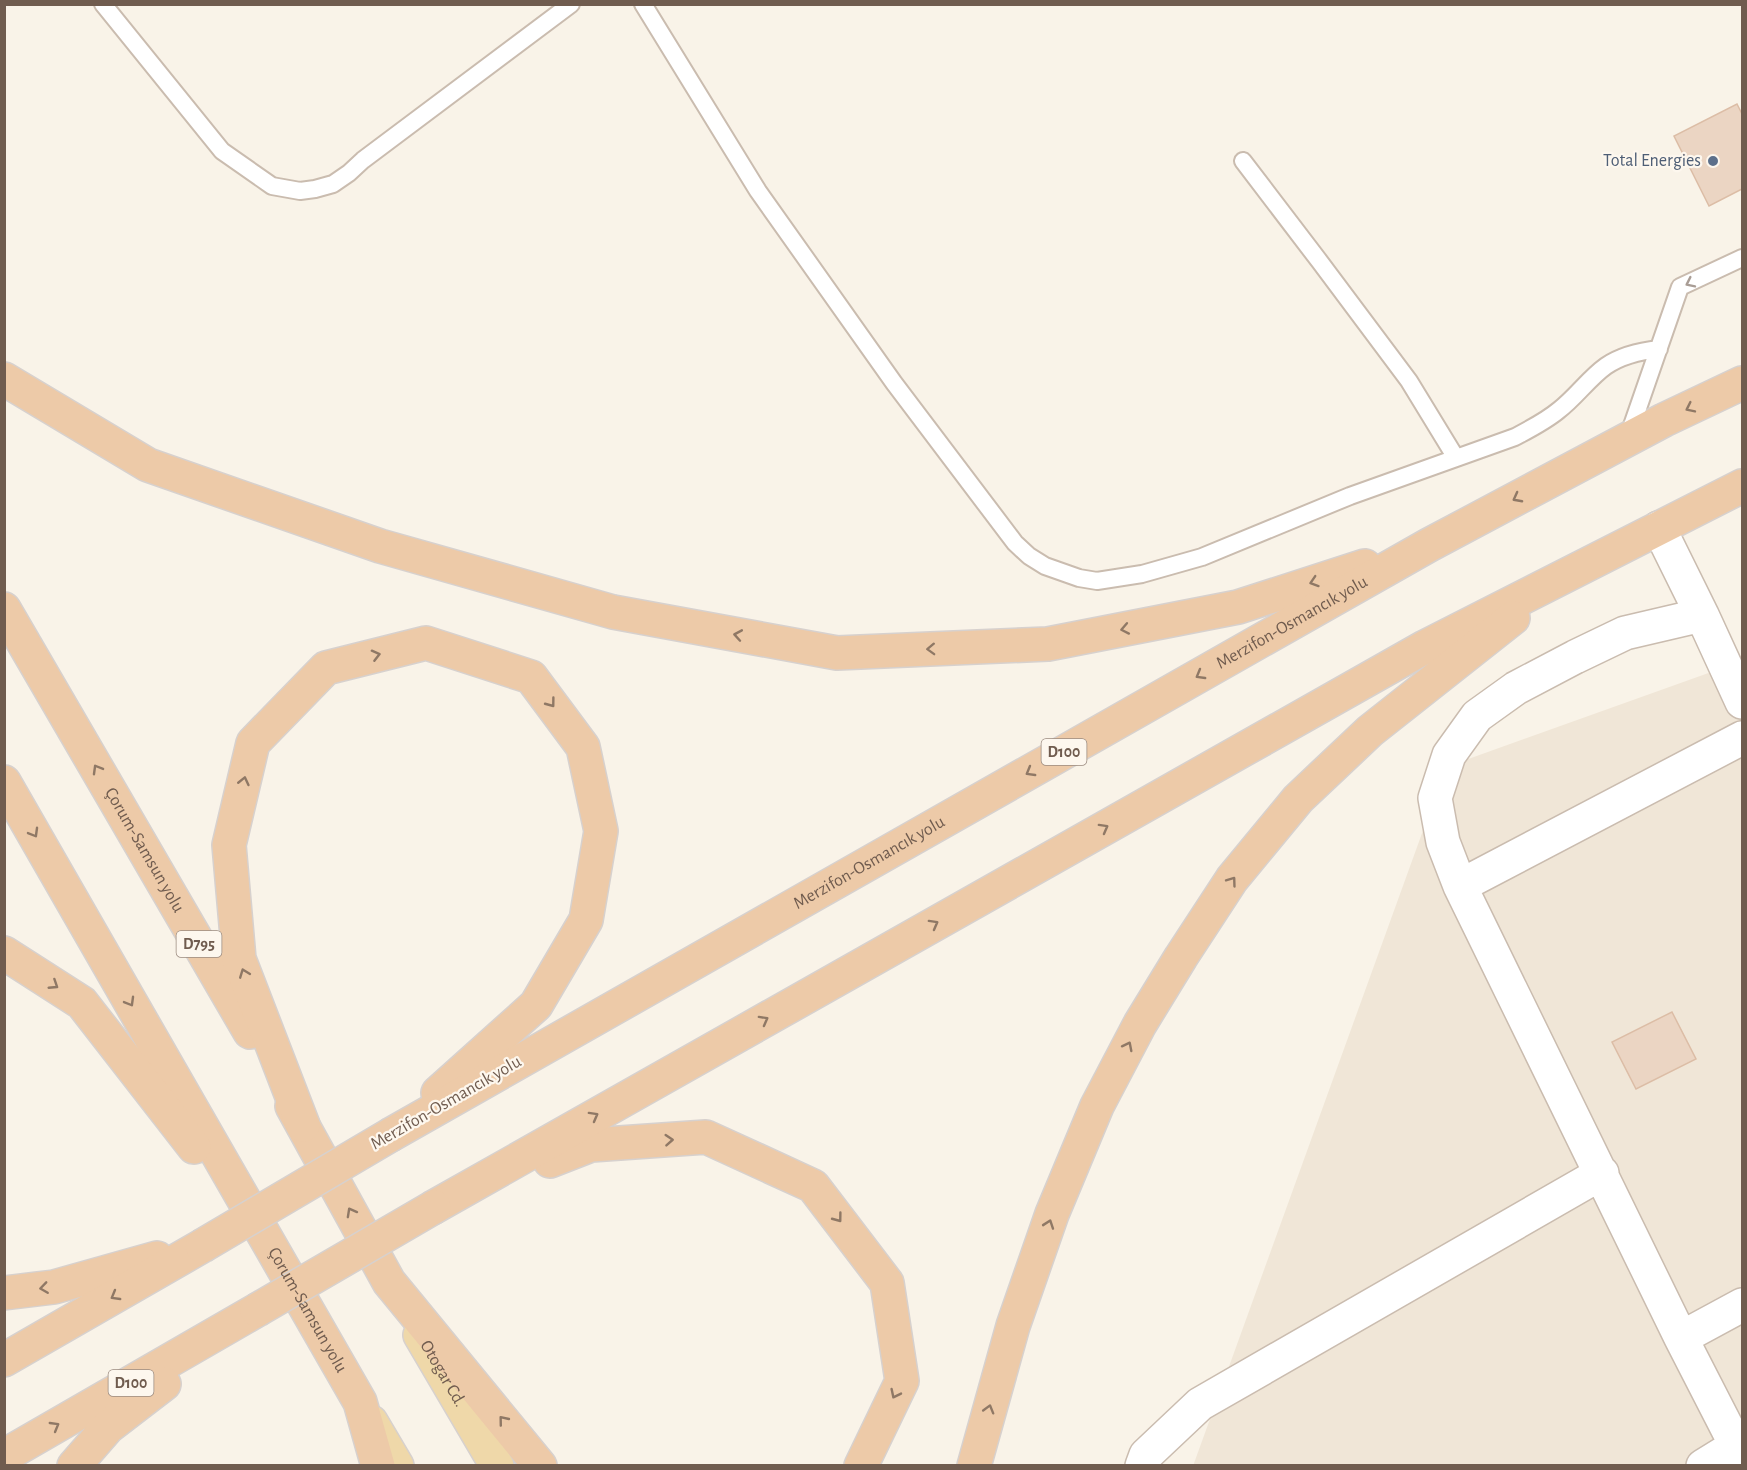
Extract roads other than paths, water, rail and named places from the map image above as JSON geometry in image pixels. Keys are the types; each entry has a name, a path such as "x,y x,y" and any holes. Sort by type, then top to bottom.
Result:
{"highway":[{"path":"4,379 148,465 380,546 613,612 837,653 1048,644 1238,607 1429,545"},
{"name":"Merzifon-Osmancık yolu","path":"4,1360 392,1134 1429,545 1664,420 1743,383"},
{"name":"D100","path":"4,1456 434,1207 1425,646 1743,486"},
{"path":"974,1466 1012,1326 1052,1214 1097,1106 1140,1024 1219,898 1232,879 1298,800 1370,731 1570,573"},
{"name":"Çorum-Samsun yolu","path":"4,609 303,1125 389,1282 540,1466"},
{"path":"303,1125 239,959 229,845 253,743 326,668 426,643 531,677 583,747 601,831 586,920 536,1005 392,1134"},
{"name":"Çorum-Samsun yolu","path":"4,782 360,1402 378,1466"},
{"path":"4,953 82,1003 267,1240"},
{"path":"434,1207 591,1145 706,1137 813,1186 887,1283 902,1381 861,1466"},
{"path":"4,1293 54,1287 202,1246"},
{"path":"74,1466 108,1427 257,1310"}],"main road":[{"name":"Otogar Cd.","path":"389,1282 497,1466"},
{"path":"360,1402 397,1466"}],"street":[{"path":"1659,528 1743,702"},
{"path":"1702,615 1625,633 1516,688 1477,716 1449,755 1435,798 1443,842 1461,886 1680,1338 1740,1451 1703,1466"},
{"path":"1461,886 1743,738"},
{"path":"1142,1466 1146,1455 1200,1404 1602,1173"},
{"path":"1680,1338 1743,1305"}],"lane":[{"path":"103,4 222,151 272,186 300,191 333,184 350,173 363,160 571,4"},
{"path":"643,4 758,191 894,383 1003,528 1022,549 1045,566 1079,578 1097,581 1142,574 1202,557 1350,496 1515,437 1560,410 1607,365 1624,356 1659,349"},
{"path":"1243,161 1408,381 1456,458"},
{"path":"1627,440 1680,287 1743,258"}],"place":[{"name":"Total Energies","path":"1713,161"}]}
